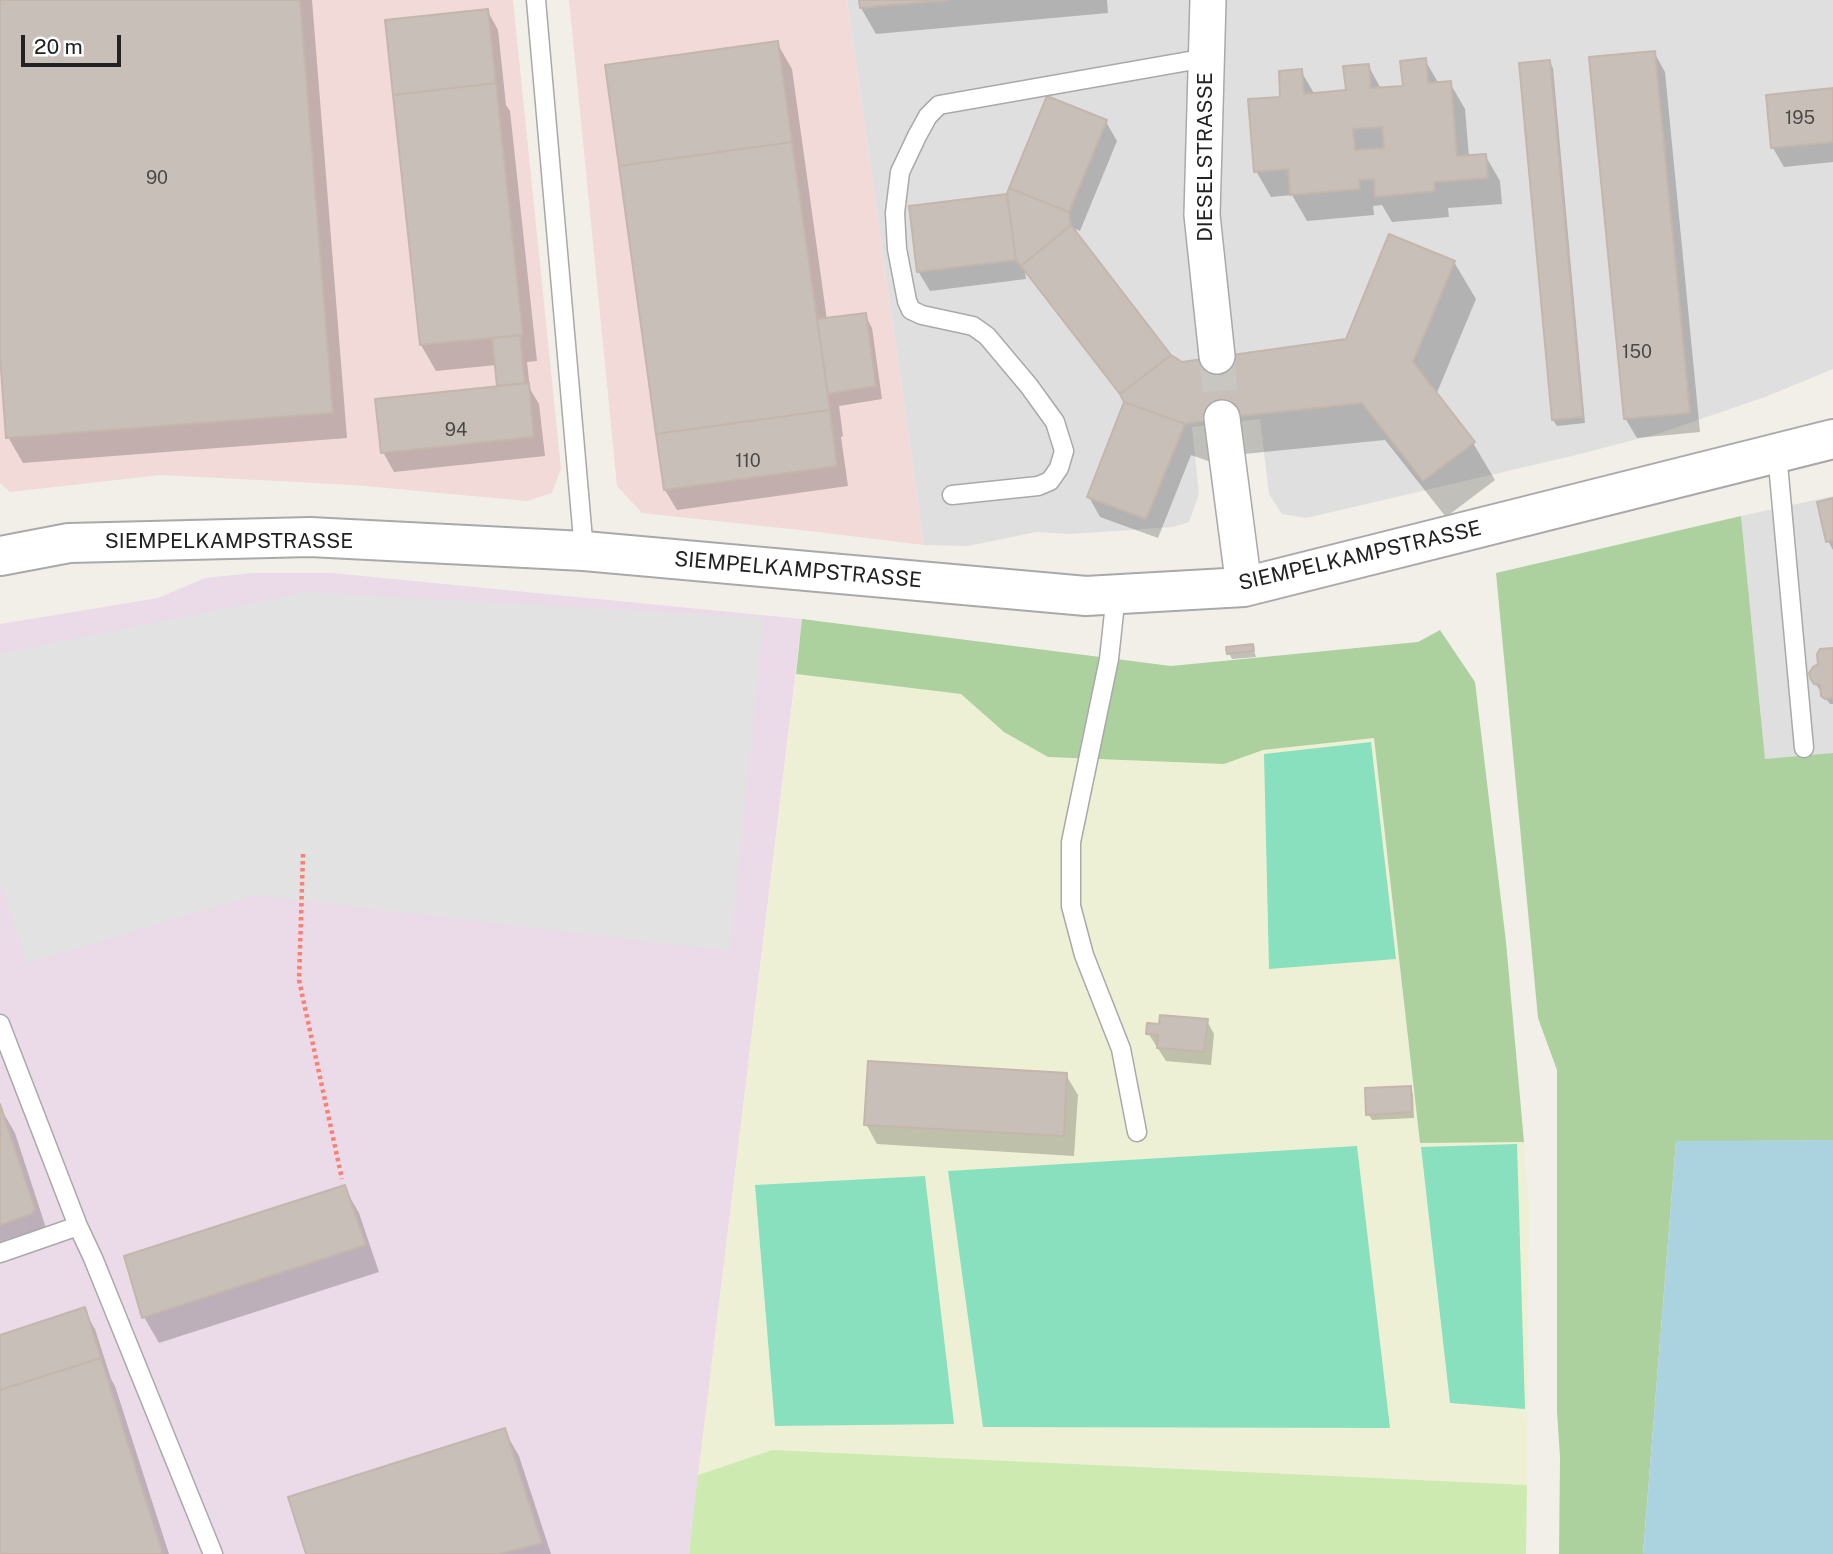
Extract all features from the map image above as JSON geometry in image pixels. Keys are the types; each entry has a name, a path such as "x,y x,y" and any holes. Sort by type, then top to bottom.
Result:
{"street":[{"name":"DIESELSTRASSE","path":"1208,0 1202,215 1217,356"},
{"path":"1222,418 1244,587"},
{"name":"SIEMPELKAMPSTRASSE","path":"0,555 69,543 310,537 584,551 1086,596 1244,587 1833,439"}],"lane":[{"path":"536,0 584,551"},
{"path":"952,495 1038,486 1050,481 1059,468 1064,451 1055,422 987,336 973,326 911,310 907,301 897,249 895,213 900,172 922,126 939,105 1206,58"},
{"path":"1777,453 1804,748"},
{"path":"1116,594 1110,659 1071,842 1071,906 1084,956 1121,1049 1136,1132"},
{"path":"0,1024 78,1226 213,1554"},
{"path":"0,1252 78,1226"}],"path":[{"path":"303,854 299,980 342,1180"}],"shaded area":[{"path":"0,0 513,0 561,469 552,493 527,501 354,485 161,475 10,492 0,483"},
{"path":"569,0 847,0 924,545 642,513 617,486"},
{"path":"847,0 1833,0 1833,369 1765,397 1657,434 1306,518 1282,514 1269,494 1260,419 1192,427 1199,494 1189,522 1172,527 1071,534 1036,532 968,546 924,545"},
{"path":"1833,496 1833,753 1765,760 1741,516"},
{"path":"253,573 332,573 802,619 689,1554 0,1554 0,624 158,598 205,578"},
{"path":"307,592 764,618 730,951 256,895 27,963 0,883 0,654"}],"green space":[{"path":"1741,516 1765,759 1833,753 1833,1140 1676,1142 1643,1554 1559,1554 1557,1070 1538,1018 1496,573"},
{"path":"802,619 1171,666 1418,642 1440,630 1475,682 1506,942 1524,1142 1420,1143 1374,738 1263,750 1224,764 1048,757 1004,732 961,694 796,674"},
{"path":"796,674 961,694 1004,732 1224,764 1263,750 1374,738 1420,1143 1524,1142 1529,1202 1527,1485 772,1450 698,1475"},
{"path":"1371,742 1396,959 1269,969 1264,754"},
{"path":"1517,1144 1525,1409 1450,1403 1421,1147"},
{"path":"1357,1146 1390,1428 983,1427 948,1171"},
{"path":"925,1176 954,1424 775,1426 755,1185"},
{"path":"772,1450 1527,1485 1526,1554 689,1554 698,1475"}],"water":[{"path":"1833,1140 1833,1554 1643,1554 1676,1141"}],"building":[{"path":"0,0 300,0 333,413 6,438 0,356"},
{"path":"859,0 949,0 860,8"},
{"path":"488,9 496,83 393,95 385,20"},
{"path":"778,41 792,142 619,166 605,65"},
{"path":"1655,51 1690,413 1624,419 1589,57"},
{"path":"1426,58 1428,83 1451,81 1457,156 1486,154 1488,178 1434,182 1435,191 1375,197 1374,179 1359,180 1360,189 1290,195 1288,169 1254,172 1248,99 1280,97 1279,71 1302,69 1304,94 1346,90 1343,66 1369,64 1371,88 1403,86 1400,61","holes":["1382,127 1384,148 1355,150 1353,129"]},
{"path":"1550,60 1583,417 1552,420 1519,63"},
{"path":"496,83 523,335 420,345 393,95"},
{"path":"1833,88 1833,142 1771,148 1766,95"},
{"path":"1047,96 1107,120 1069,212 1009,188"},
{"path":"792,142 830,410 656,434 619,166"},
{"path":"1009,188 1069,212 1071,225 1021,266 1016,260 1007,194"},
{"path":"1007,194 1016,260 917,272 909,206"},
{"path":"1071,225 1171,355 1120,394 1021,266"},
{"path":"1389,234 1455,261 1413,362 1475,442 1423,481 1362,403 1185,424 1124,402 1120,394 1171,355 1182,362 1346,339"},
{"path":"866,313 876,386 828,394 817,319"},
{"path":"520,335 525,383 497,386 492,338"},
{"path":"529,383 534,437 381,453 375,399"},
{"path":"1124,402 1185,424 1146,519 1087,497"},
{"path":"830,410 837,466 664,490 656,434"},
{"path":"1833,498 1833,540 1826,542 1817,502"},
{"path":"1253,644 1254,651 1227,654 1226,647"},
{"path":"1833,648 1833,698 1825,699 1821,696 1820,685 1814,684 1809,673 1818,664 1817,654 1820,649"},
{"path":"1160,1015 1208,1019 1204,1052 1157,1048 1158,1035 1146,1034 1147,1023 1159,1024"},
{"path":"868,1061 1067,1073 1064,1136 864,1125"},
{"path":"1411,1086 1412,1112 1366,1115 1365,1088"},
{"path":"0,1104 35,1209 32,1214 0,1225"},
{"path":"345,1185 366,1245 142,1318 124,1256"},
{"path":"85,1307 101,1358 0,1390 0,1335"},
{"path":"101,1358 163,1554 0,1554 0,1390"},
{"path":"505,1428 542,1543 500,1554 306,1554 288,1497"}],"tunnel":[{"path":"1217,356 1222,418"}]}
